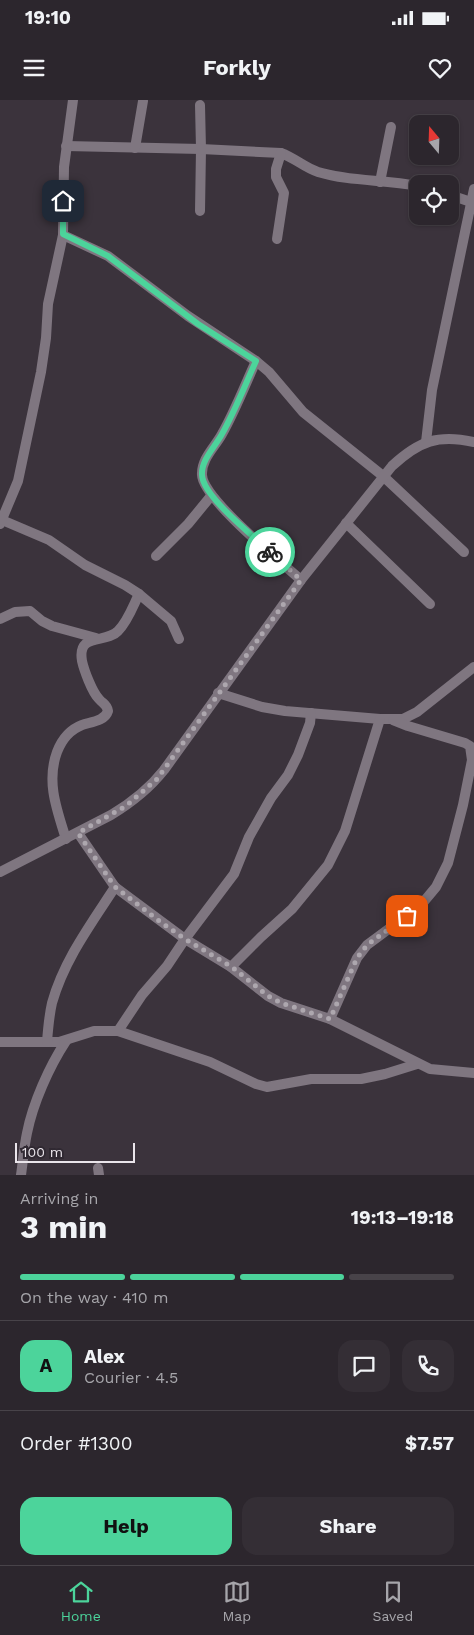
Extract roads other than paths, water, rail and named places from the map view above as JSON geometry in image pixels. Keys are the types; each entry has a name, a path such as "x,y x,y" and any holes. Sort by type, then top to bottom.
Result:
{"street":[{"path":"73,100 66,146 63,234 48,304 46,338 18,480 1,522 49,540 92,569 139,594 172,621 179,639"},
{"path":"135,148 143,101"},
{"path":"200,105 200,212"},
{"path":"380,182 391,127"},
{"path":"66,146 201,148 281,153 292,157 302,166 317,172 350,180 409,185"},
{"path":"277,238 284,193 276,177 276,169 281,153"},
{"path":"426,442 434,382 474,189"},
{"path":"459,198 471,202"},
{"path":"63,234 108,256 188,316 256,361 269,372 303,412 383,476 464,552"},
{"path":"256,361 222,435 206,459 202,475 205,486 212,496 301,580"},
{"path":"0,872 78,833 126,806 157,779 301,580 383,476 405,454 426,442 443,438 474,442"},
{"path":"156,556 188,524 212,496"},
{"path":"346,522 430,604"},
{"path":"66,839 52,789 54,760 65,736 77,727 103,718 108,711 105,703 98,698 88,679 82,661 84,647 86,642 96,638 109,637 117,633 139,594"},
{"path":"0,619 15,612 30,611 42,621 52,626 96,638"},
{"path":"218,693 262,707 394,720 411,717 474,667"},
{"path":"118,1032 142,995 167,966 234,874 249,837 288,775 298,755 310,723 311,713"},
{"path":"232,967 292,909 328,865 346,832 380,719"},
{"path":"330,1019 357,958 367,945 421,904 436,887 448,864 463,805 472,760 470,746 394,720"},
{"path":"78,833 115,887 185,939 232,967 268,996 281,1003 330,1019 430,1069 474,1073"},
{"path":"47,1042 51,1005 65,968 115,887"},
{"path":"0,1042 66,1041 94,1031 118,1032 210,1062 251,1082 267,1086 311,1079 361,1079 417,1064"},
{"path":"21,1175 27,1133 34,1108 57,1054 66,1041"}]}
